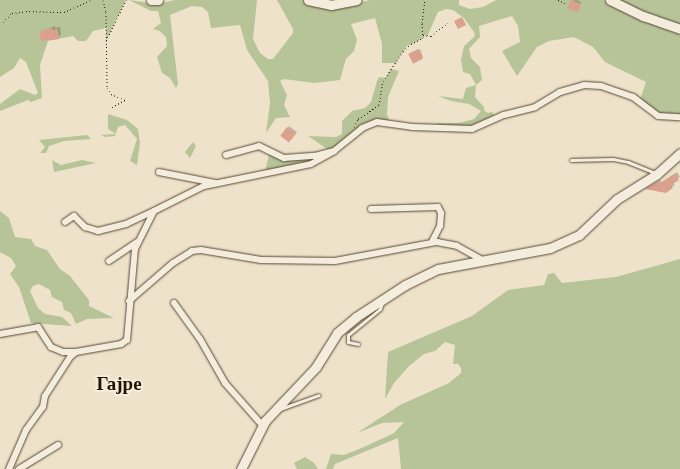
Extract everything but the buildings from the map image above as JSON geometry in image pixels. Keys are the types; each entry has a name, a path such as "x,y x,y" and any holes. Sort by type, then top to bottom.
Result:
{"main road":[{"path":"152,0 158,0"},
{"path":"308,0 331,5 357,0"},
{"path":"610,0 643,16 680,28"},
{"path":"242,469 262,425 316,367 337,333 356,317 420,276 438,269 529,253 561,244 579,235 617,199 657,174 680,153"}],"street":[{"path":"65,222 74,216 85,228 100,231 126,224 200,188 311,164 334,150 366,126 377,122 412,127 474,129 504,115 535,107 560,92 584,84 601,86 633,97 658,116 680,117"},
{"path":"226,155 259,146 288,158 309,157 334,150"},
{"path":"159,172 218,184"},
{"path":"371,210 438,207 441,213 440,226 432,242"},
{"path":"0,334 38,326 52,347 63,352 76,352 126,342 134,254 138,241 154,211"},
{"path":"109,261 138,241"},
{"path":"129,301 173,262 196,250 261,260 335,260 369,256 432,242 458,246 482,260"},
{"path":"174,303 200,339 225,383 262,425"},
{"path":"8,469 26,430 43,407 44,398 50,385 70,357 76,352"},
{"path":"19,469 58,445"}],"lane":[{"path":"571,160 613,159 628,162 657,174"},
{"path":"358,344 348,342 348,336 380,309 381,300"},
{"path":"278,408 285,409 302,400 319,396"}],"path":[{"path":"3,22 12,13 29,11 64,12 91,0"},
{"path":"103,0 106,12 107,88 111,94 125,100 110,108"},
{"path":"106,41 126,0"},
{"path":"349,139 358,119 379,105 383,82 403,51 411,44 423,38 422,24 425,0"},
{"path":"558,0 565,3"},
{"path":"423,35 431,36 447,23"}],"green space":[{"path":"0,0 126,0 106,41 106,28 93,31 86,41 78,41 73,36 48,41 40,65 42,98 31,102 28,100 0,111 0,104 20,89 35,95 38,93 26,62 20,58 14,68 0,77"},
{"path":"129,0 157,4 175,0 257,0 253,39 260,53 268,59 273,59 293,33 293,29 277,0 302,0 315,7 331,9 370,0 459,0 459,5 470,9 483,7 496,0 603,0 680,32 680,117 663,117 640,100 646,82 605,62 593,47 574,37 549,41 537,47 517,76 502,51 520,42 518,26 512,16 479,26 480,37 469,49 471,58 480,67 482,80 476,85 470,74 463,72 461,60 464,46 475,36 474,32 464,18 453,10 446,9 438,12 427,37 424,35 422,39 407,46 396,63 382,63 382,44 375,18 351,24 357,40 354,51 346,59 340,80 314,83 284,79 280,81 287,95 284,105 290,117 276,118 266,133 270,103 268,81 247,50 240,25 211,28 208,12 202,7 192,6 170,15 178,84 176,88 170,78 162,73 157,57 167,46 166,37 160,31 153,29 161,23 158,11 151,11"},
{"path":"618,0 680,0 680,24 648,15"},
{"path":"391,69 399,71 388,97 387,114 390,123 372,123 327,156 264,175 270,151 281,157 330,151 308,136 336,137 342,134 342,121 352,111 365,108 371,102 379,77 385,78"},
{"path":"476,85 475,97 484,107 484,110 488,113 492,112 496,119 479,127 436,129 437,123 459,123 474,119 481,111 469,104 451,101 438,96 463,99 466,88"},
{"path":"108,114 127,120 138,129 140,143 137,165 130,161 137,139 125,125 118,127 116,134 108,129"},
{"path":"116,134 115,136 105,137 101,135"},
{"path":"87,135 91,139 64,141 49,146 46,153 40,153 45,147 39,140"},
{"path":"193,142 196,146 190,158 185,152"},
{"path":"52,160 61,165 82,160 96,163 54,172"},
{"path":"0,211 9,218 15,237 31,239 35,246 47,250 60,269 70,276 89,300 89,306 114,318 87,319 76,324 71,313 64,310 62,302 52,297 50,290 39,284 33,286 30,291 38,308 45,314 62,317 72,326 31,323 19,287 10,274 16,266 11,258 0,252"},
{"path":"680,259 680,469 401,469 398,438 335,464 333,469 326,469 331,454 344,455 364,447 394,433 404,422 382,423 357,433 400,405 449,383 461,373 461,368 458,364 453,364 455,345 445,342 435,351 424,354 409,366 394,383 385,399 388,352 472,316 508,290 544,285 548,274 554,273 562,283 616,277"},
{"path":"305,457 314,463 318,469 297,469 294,463"}],"district":[{"name":"Гајре","path":"119,385"}]}
